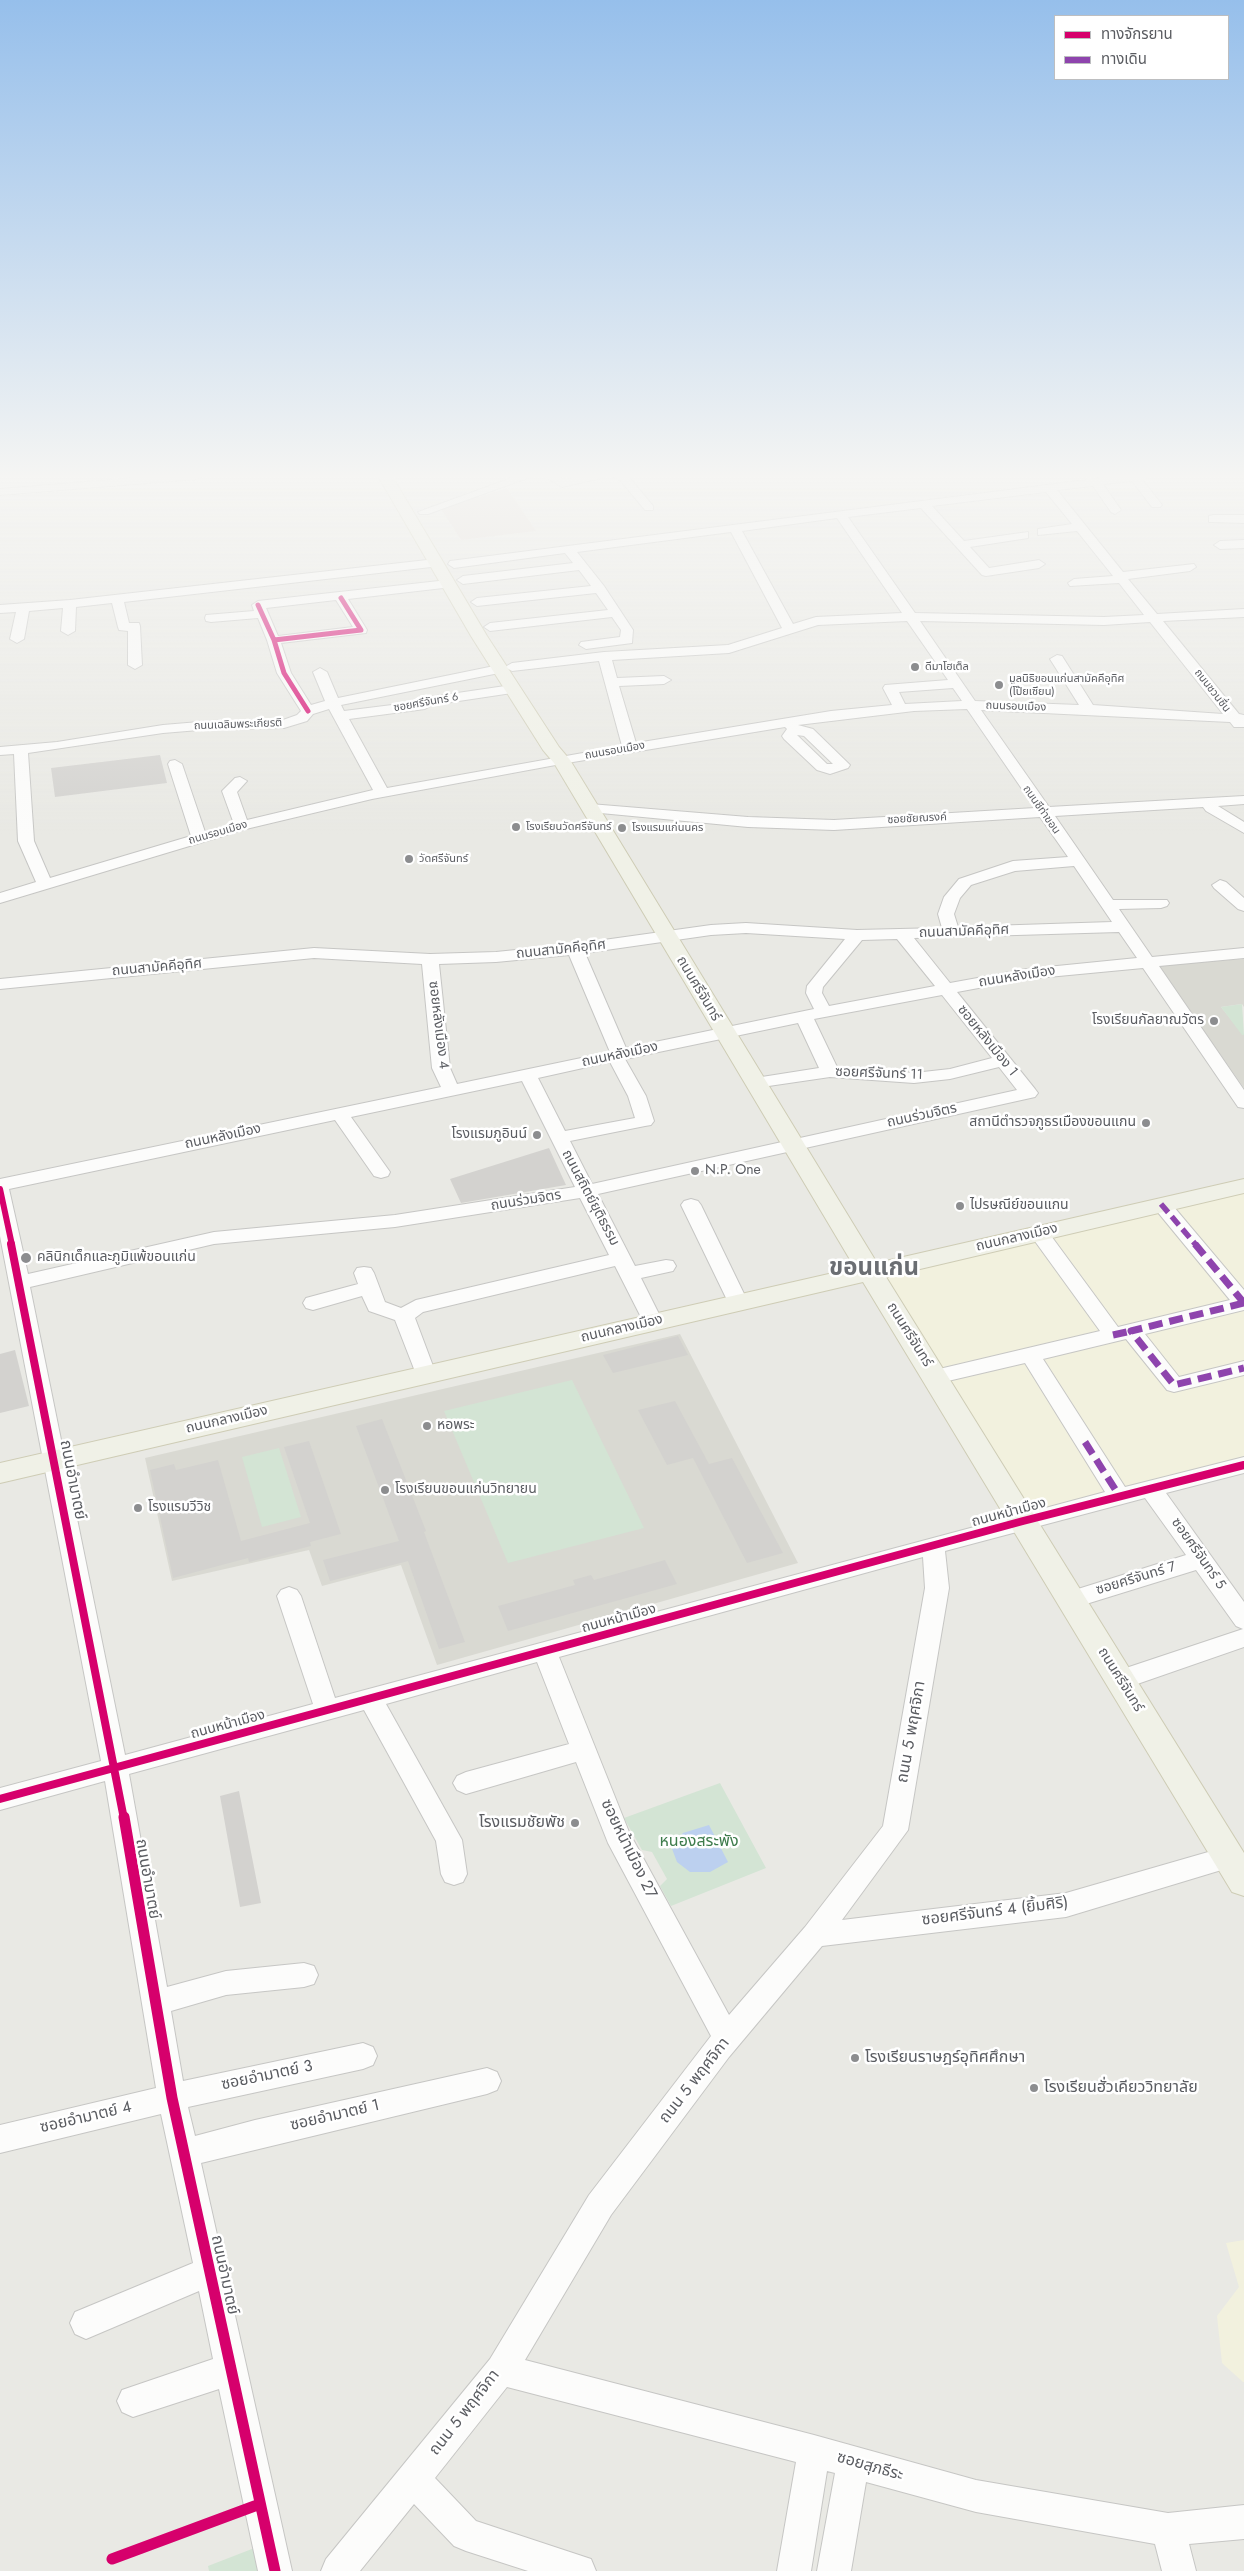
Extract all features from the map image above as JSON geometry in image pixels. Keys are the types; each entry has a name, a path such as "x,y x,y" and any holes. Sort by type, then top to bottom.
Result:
{"main road":[{"name":"ถนนศรีจันทร์","path":"464,596 488,632"},
{"name":"ถนนศรีจันทร์","path":"470,596 476,602 506,668 560,747 562,760"},
{"name":"ถนนศรีจันทร์","path":"506,668 512,688 552,750 562,760 792,1145 1236,1869"},
{"name":"ถนนกลางเมือง","path":"0,1473 1244,1186"}],"street":[{"path":"0,609 70,604 137,596"},
{"path":"211,618 355,596"},
{"path":"476,602 529,596"},
{"path":"533,651 627,640 627,630 605,596"},
{"path":"771,596 788,629"},
{"name":"ถนนชีท่าขอน","path":"896,596 1043,813 1244,1103"},
{"name":"ถนนชวนชื่น","path":"1136,596 1239,719 1244,729"},
{"path":"118,598 124,627 134,626 135,665"},
{"path":"274,640 361,630 341,598"},
{"path":"68,631 70,604"},
{"path":"17,638 23,608"},
{"path":"259,610 274,640 284,673 308,711"},
{"path":"488,632 616,613"},
{"name":"ถนนเฉลิมพระเกียรติ","path":"0,751 21,751 164,729 284,724 302,718 308,711 336,710 506,668 604,656 729,649 816,621 839,618 910,617 1104,621 1244,613"},
{"path":"604,656 630,748"},
{"path":"1057,659 1088,709"},
{"path":"320,672 336,710 382,793"},
{"path":"611,682 664,680"},
{"path":"900,708 890,688 956,684"},
{"name":"ซอยศรีจันทร์ 6","path":"336,710 425,705 423,702 512,688"},
{"name":"ถนนรอบเมือง","path":"0,898 242,826 382,793 630,748 792,726 900,708 970,706 1088,709 1239,719"},
{"path":"21,751 26,842 45,884"},
{"path":"175,764 199,838"},
{"path":"240,781 228,791 242,826"},
{"name":"ซอยชัยณรงค์","path":"590,808 748,822 834,825 1209,804 1244,800"},
{"path":"1209,804 1212,808 1244,828"},
{"path":"951,931 946,914 952,896 965,882 1013,866 1077,861"},
{"path":"1220,885 1244,906"},
{"path":"1108,905 1161,903"},
{"name":"ถนนสามัคคีอุทิศ","path":"0,984 314,953 430,959 496,957 575,949 711,930 746,928 857,935 1123,927"},
{"name":"ซอยหลังเมือง 1","path":"902,934 1029,1093"},
{"path":"824,1012 814,993 815,986 857,935"},
{"path":"559,1138 645,1121 637,1096 618,1055 575,949"},
{"name":"ถนนหลังเมือง","path":"0,1185 804,1016 946,989 1027,974 1244,953"},
{"name":"ซอยหลังเมือง 4","path":"430,959 441,1068 451,1090"},
{"path":"804,1016 830,1072"},
{"name":"ซอยศรีจันทร์ 11","path":"755,1083 830,1072 914,1078 950,1074 1002,1061"},
{"name":"ถนนสถิตย์ยุติธรรม","path":"527,1074 653,1322"},
{"name":"ถนนร่วมจิตร","path":"19,1283 214,1238 395,1221 585,1191 1029,1093"},
{"path":"339,1113 381,1172"},
{"name":"ถนนอำมาตย์","path":"0,1189 115,1768 154,2003 172,2098 275,2571"},
{"path":"935,1377 1244,1303 1161,1204"},
{"path":"691,1205 738,1302"},
{"path":"1039,1233 1122,1333 1174,1385 1244,1368"},
{"path":"404,1316 416,1307 625,1266 666,1266"},
{"path":"313,1303 367,1281 376,1306 404,1316 426,1374"},
{"path":"1030,1355 1120,1498"},
{"name":"ถนนหน้าเมือง","path":"0,1800 1023,1521 1120,1498 1244,1465"},
{"name":"ซอยศรีจันทร์ 5","path":"1151,1489 1244,1620"},
{"name":"ถนน 5 พฤศจิกา","path":"338,2571 501,2370 600,2205 727,2038 814,1935 895,1830 937,1588 933,1547"},
{"name":"ซอยศรีจันทร์ 7","path":"1070,1600 1202,1559"},
{"path":"289,1596 327,1710"},
{"path":"1120,1680 1244,1638"},
{"name":"ซอยหน้าเมือง 27","path":"545,1652 617,1835 727,2038"},
{"path":"371,1699 449,1840 454,1874"},
{"path":"466,1783 584,1750"},
{"name":"ซอยศรีจันทร์ 4 (ยิ้มศิริ)","path":"814,1935 1066,1905 1236,1869"},
{"path":"154,2003 226,1983 304,1975"},
{"name":"ซอยอำมาตย์ 3","path":"172,2098 362,2056"},
{"name":"ซอยอำมาตย์ 1","path":"184,2154 255,2134 486,2081"},
{"name":"ซอยอำมาตย์ 4","path":"0,2139 172,2098"},
{"path":"86,2323 210,2271"},
{"path":"133,2402 231,2369"},
{"name":"ซอยสุภธีระ","path":"501,2370 814,2451 976,2496 1168,2530 1244,2522"},
{"path":"794,2571 814,2451"},
{"path":"834,2571 853,2463"},
{"path":"413,2479 466,2534 579,2571"},
{"path":"1168,2530 1179,2571"}],"shaded area":[{"name":"โรงเรียนกัลยาณวัตร","path":"1244,959 1244,1007 1242,1004 1221,1007 1244,1035 1244,1088 1157,965"},
{"path":"1244,1186 1244,1465 1023,1521 871,1273"},
{"name":"โรงเรียนขอนแก่นวิทยายน","path":"680,1334 798,1563 437,1665 401,1565 322,1586 309,1550 172,1581 145,1458"},
{"path":"1244,2240 1243,2382 1222,2363 1217,2316 1239,2287 1226,2243"}],"green space":[{"path":"1242,1004 1244,1035 1242,1035 1221,1007"},
{"path":"572,1380 644,1528 508,1563 444,1411"},
{"path":"279,1448 301,1517 262,1527 242,1457"},
{"name":"หนองสระพัง","path":"720,1783 766,1868 671,1906 660,1886 667,1879 652,1852 642,1850 624,1818"},
{"path":"257,2547 261,2571 209,2571 208,2566"}],"water":[{"path":"709,1825 728,1862 710,1872 690,1872 677,1862 671,1846 683,1833"}],"building":[{"path":"160,755 167,783 55,797 51,768"},
{"path":"549,1148 566,1185 461,1203 450,1179"},
{"path":"678,1336 688,1355 613,1373 603,1355"},
{"path":"15,1350 29,1406 0,1413 0,1354"},
{"path":"675,1401 709,1464 732,1458 783,1553 747,1563 693,1458 667,1465 638,1410"},
{"path":"382,1419 426,1531 424,1532 465,1642 439,1649 408,1561 330,1581 323,1560 399,1541 356,1426"},
{"path":"309,1441 341,1534 310,1542 311,1546 249,1562 248,1558 173,1578 150,1470 174,1464 176,1470 218,1460 241,1541 310,1523 284,1447"},
{"path":"665,1560 677,1584 508,1631 498,1606 575,1585 573,1580 591,1575 594,1580"},
{"path":"239,1791 261,1903 240,1907 220,1796"}],"marked path":[{"path":"1161,1204 1244,1303"},
{"path":"1244,1303 1131,1331 1174,1385 1244,1368"},
{"path":"1113,1335 1131,1331"},
{"path":"1085,1442 1120,1497"}],"cycle path":[{"path":"274,640 361,630 341,598"},
{"path":"258,605 274,640 284,673 308,711"},
{"path":"0,1189 115,1768 172,2098 275,2571"},
{"path":"0,1799 1023,1521 1244,1465"},
{"path":"112,2559 260,2504"}],"place":[{"name":"ดีมาโฮเต็ล","path":"915,667"},
{"name":"มูลนิธิขอนแก่นสามัคคีอุทิศ (โป๊ยเซียน)","path":"999,685"},
{"name":"โรงเรียนวัดศรีจันทร์","path":"516,827"},
{"name":"โรงแรมแก่นนคร","path":"622,828"},
{"name":"วัดศรีจันทร์","path":"409,859"},
{"name":"โรงเรียนกัลยาณวัตร","path":"1214,1021"},
{"name":"สถานีตำรวจภูธรเมืองขอนแกน","path":"1146,1123"},
{"name":"โรงแรมภูอินน์","path":"537,1135"},
{"name":"N.P. One","path":"695,1171"},
{"name":"ไปรษณีย์ขอนแกน","path":"960,1206"},
{"name":"คลินิกเด็กและภูมิแพ้ขอนแก่น","path":"26,1258"},
{"name":"หอพระ","path":"427,1426"},
{"name":"โรงเรียนขอนแก่นวิทยายน","path":"385,1490"},
{"name":"โรงแรมวีวิช","path":"138,1508"},
{"name":"โรงแรมชัยพัช","path":"575,1823"},
{"name":"โรงเรียนราษฎร์อุทิศศึกษา","path":"855,2058"},
{"name":"โรงเรียนฮั่วเคียววิทยาลัย","path":"1034,2088"}],"district":[{"name":"ขอนแก่น","path":"874,1269"}]}
